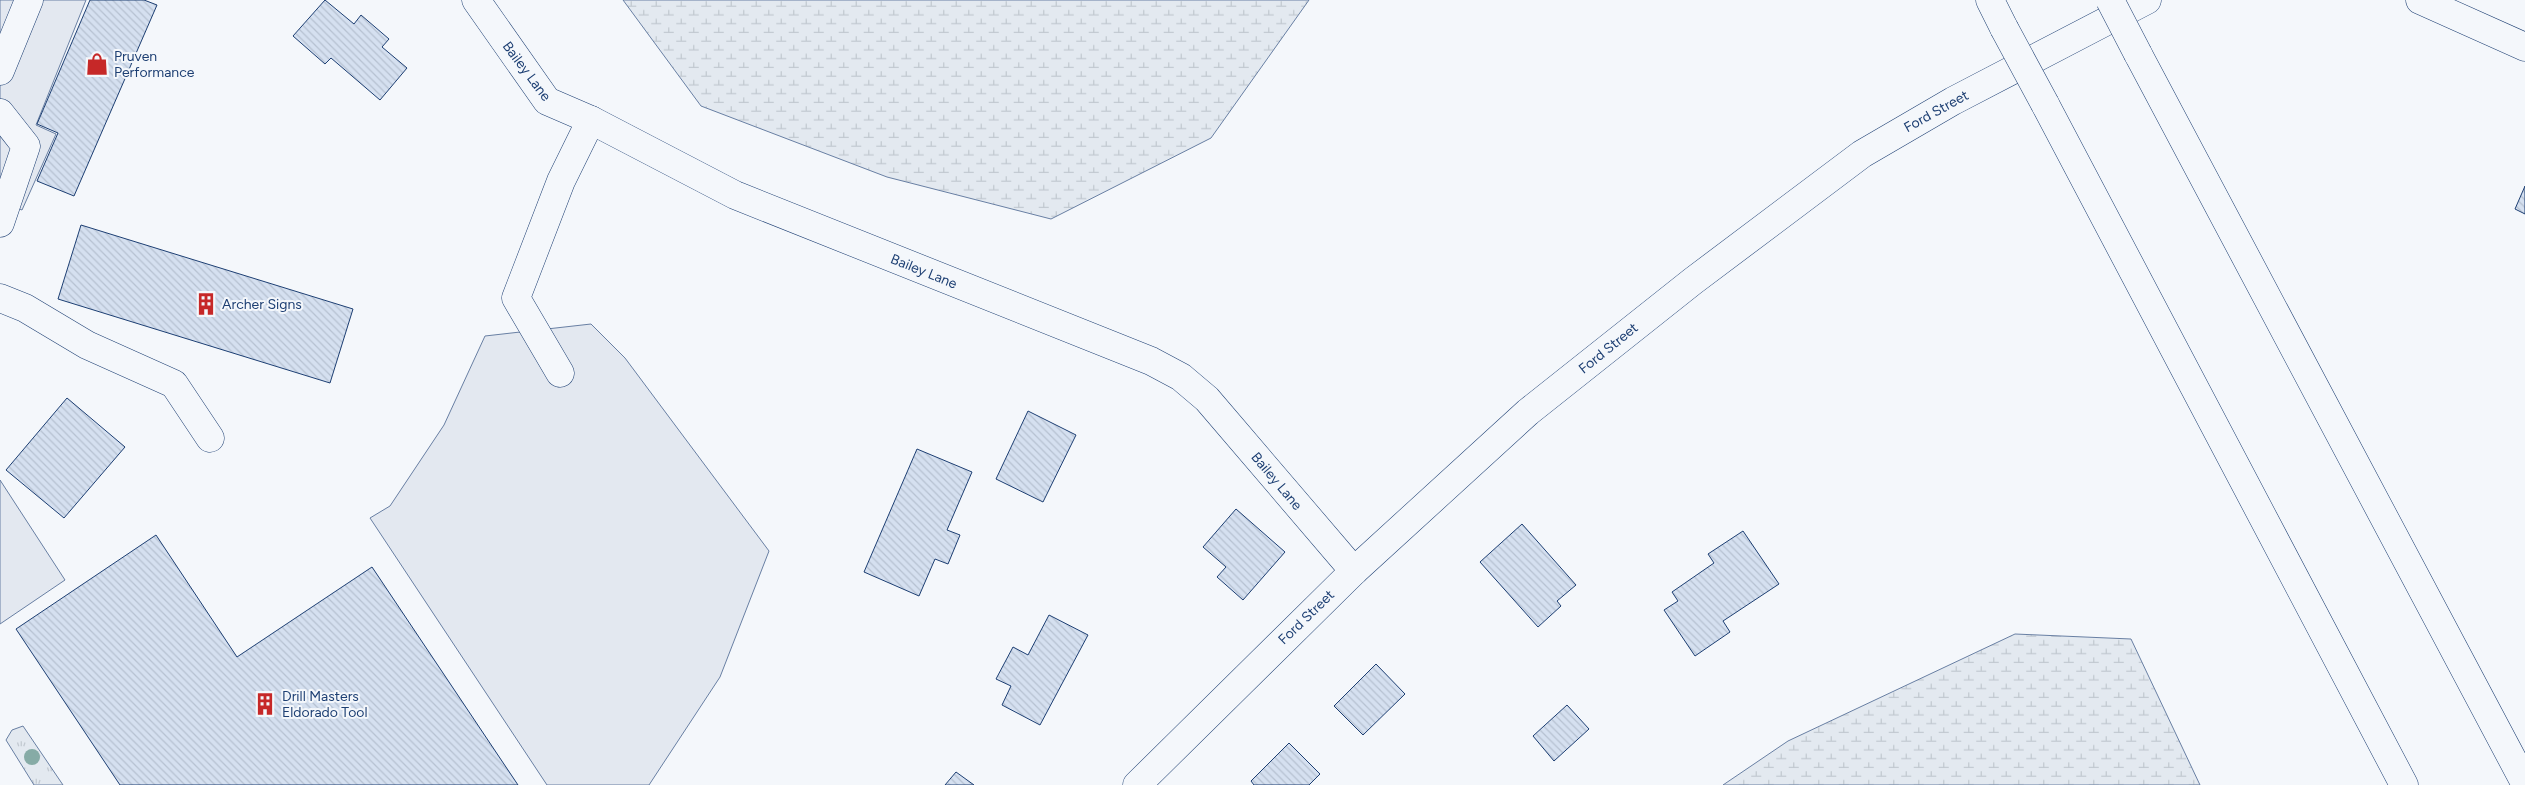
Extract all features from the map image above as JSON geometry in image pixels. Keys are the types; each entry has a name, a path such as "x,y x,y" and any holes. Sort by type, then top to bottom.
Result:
{"main road":[{"path":"0,71 29,0"},
{"name":"Bailey Lane","path":"476,0 547,101 591,120 735,195 1151,362 1181,376 1207,399 1354,570"},
{"path":"1990,0 2404,785"},
{"path":"2110,0 2525,783"},
{"name":"Ford Street","path":"1137,785 1354,570 1528,412 1692,280 1862,154 1953,101 2147,0"},
{"path":"2420,0 2525,47"},
{"path":"0,113 26,146 0,223"},
{"path":"560,373 516,298 561,181 591,120"},
{"path":"0,298 25,308 88,345 174,384 210,438"}],"green space":[{"path":"623,0 1309,0 1211,138 1051,219 887,177 701,106"},
{"path":"2015,634 2131,639 2200,785 1723,785 1788,741"},
{"path":"23,726 63,785 34,785 6,740 12,730"}],"shaded area":[{"path":"0,0 86,0 36,125 56,134 22,210 0,201"},
{"path":"591,324 625,358 769,551 720,677 649,785 547,785 370,518 390,506 444,425 485,336"},
{"path":"0,480 65,580 0,624"}],"building":[{"name":"Pruven Performance","path":"90,0 144,0 157,5 74,196 37,181 58,133 37,124"},
{"path":"325,0 354,24 361,15 389,39 382,47 407,68 380,100 331,58 325,64 293,36"},
{"path":"2525,186 2525,214 2515,209"},
{"name":"Archer Signs","path":"81,225 353,309 330,383 58,299"},
{"path":"67,398 125,447 64,518 6,470"},
{"path":"1028,411 1076,435 1043,502 996,479"},
{"path":"917,449 972,472 947,530 960,535 948,564 935,559 919,596 864,572"},
{"path":"1236,509 1285,552 1243,600 1217,577 1226,567 1203,547"},
{"path":"1522,524 1576,585 1557,601 1561,606 1538,627 1480,562"},
{"path":"1743,531 1779,584 1723,621 1730,632 1695,656 1664,610 1678,601 1672,592 1714,563 1708,554"},
{"name":"Drill Masters Eldorado Tool","path":"156,535 237,657 372,567 518,785 120,785 16,629"},
{"path":"1049,615 1088,635 1040,725 1002,705 1011,686 996,679 1013,647 1028,655"},
{"path":"1376,664 1405,694 1363,735 1334,706"},
{"path":"1567,705 1589,729 1554,761 1533,736"},
{"path":"1289,743 1320,774 1309,785 1254,785 1251,781"},
{"path":"956,772 974,785 945,785"}],"place":[{"name":"Pruven Performance","path":"97,64"},
{"name":"Archer Signs","path":"206,304"},
{"name":"Drill Masters Eldorado Tool","path":"265,704"}]}
